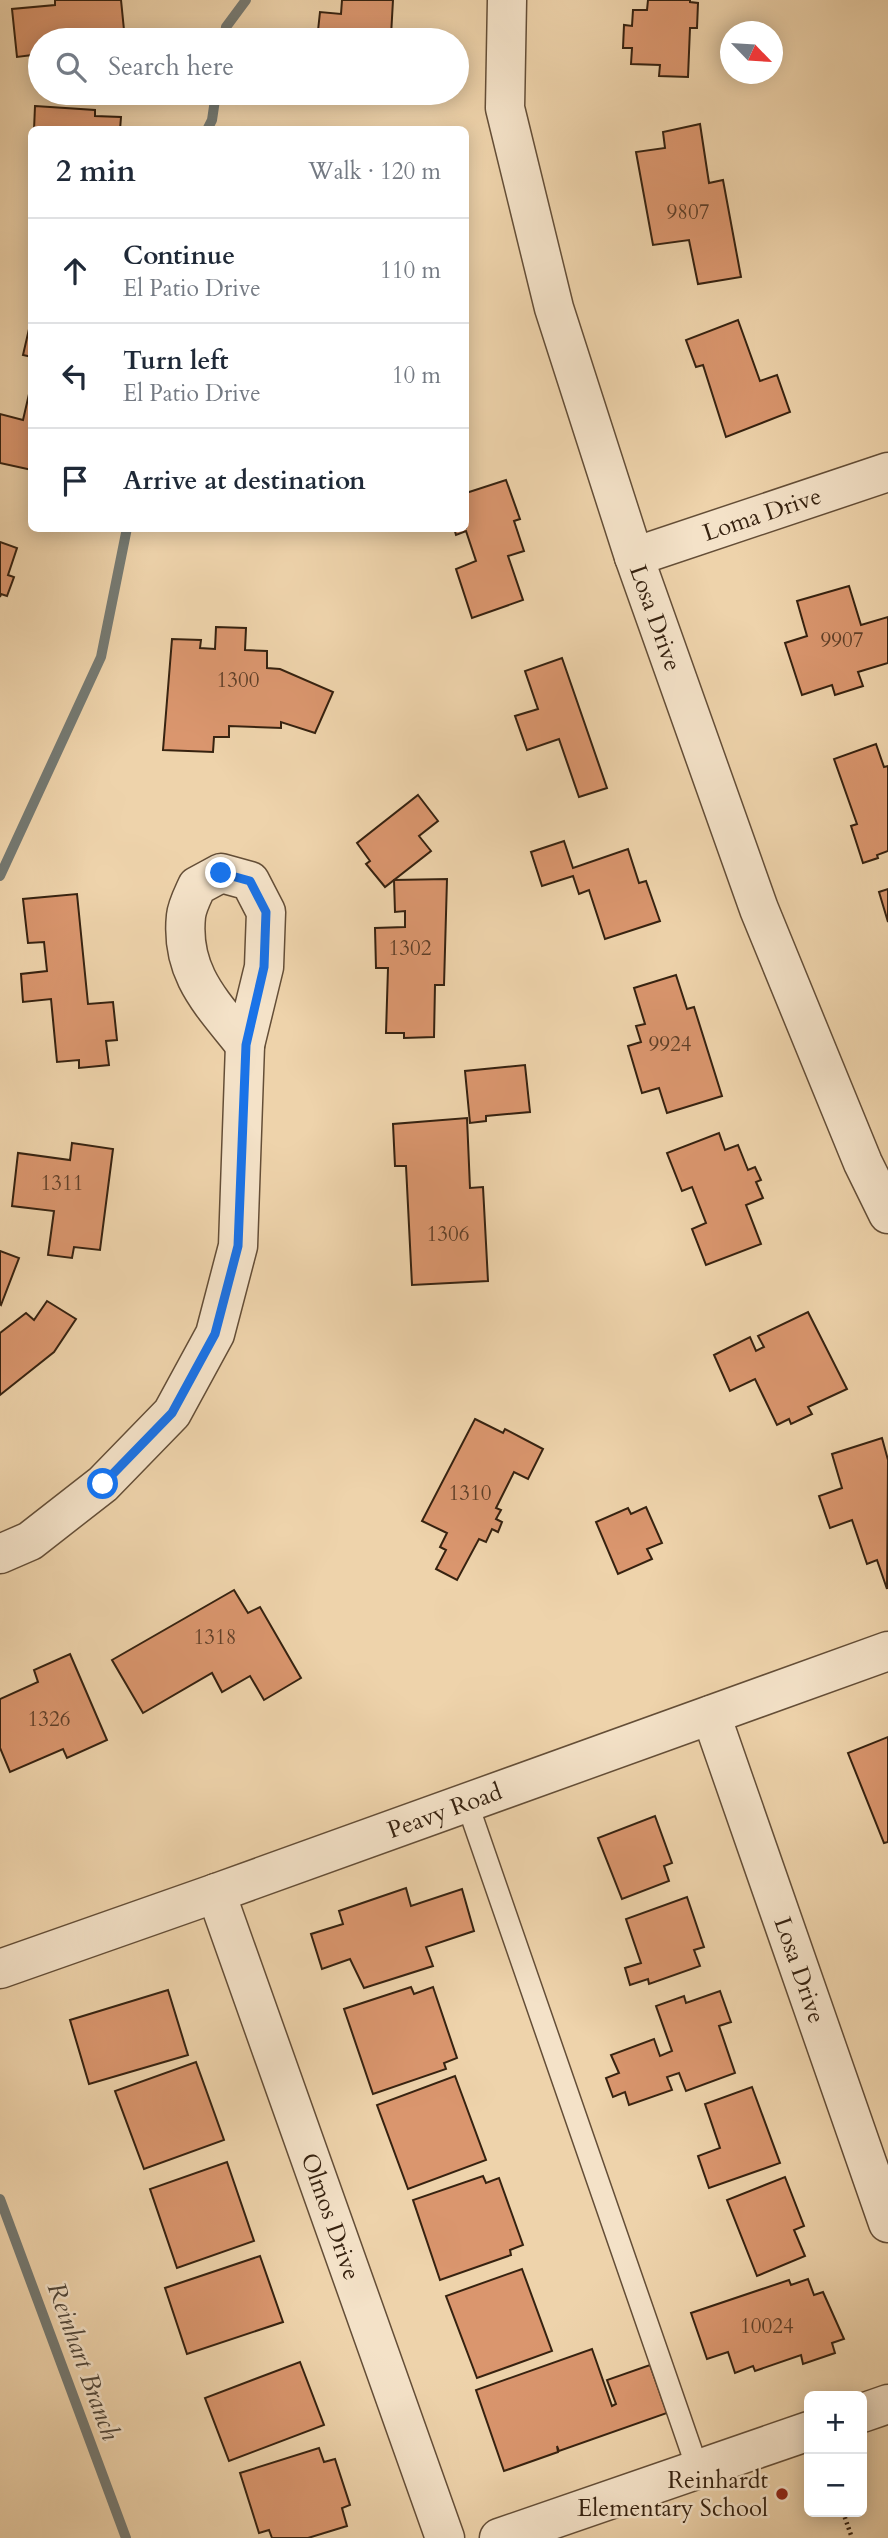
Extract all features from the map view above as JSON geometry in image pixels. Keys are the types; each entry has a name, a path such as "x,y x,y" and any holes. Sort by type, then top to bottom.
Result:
{"street":[{"name":"Losa Drive","path":"507,0 505,108 554,308 634,557 759,909 863,1163 888,1214"},
{"name":"Loma Drive","path":"634,557 888,472"},
{"path":"0,1554 30,1541 103,1484 172,1413 215,1334 238,1246 246,1045"},
{"name":"Peavy Road","path":"0,1969 888,1651"},
{"name":"Losa Drive","path":"711,1715 888,2223"},
{"name":"Olmos Drive","path":"216,1893 445,2538"},
{"path":"867,2411 888,2404"},
{"path":"499,2538 804,2433"}],"lane":[{"path":"467,1803 698,2470"}],"path":[{"path":"845,2517 852,2538"}],"building":[{"path":"55,0 121,0 124,28 28,28 28,56 17,57 12,9 55,5"},
{"path":"342,0 393,0 391,28 318,28 320,12 341,14"},
{"path":"648,0 690,0 698,3 697,28 690,28 688,77 659,76 660,65 631,64 632,48 623,48 624,25 632,26 633,10 647,10"},
{"path":"35,106 95,110 95,116 121,117 120,126 34,126"},
{"path":"700,124 709,183 723,180 741,277 698,284 689,240 653,245 636,152 665,148 663,132"},
{"path":"738,320 760,381 777,375 790,412 726,437 703,365 696,367 686,340"},
{"path":"28,333 28,356 23,355"},
{"path":"28,398 28,469 0,463 0,414 23,420"},
{"path":"506,480 520,519 514,521 524,551 508,556 523,600 472,618 456,569 476,561 466,532 469,532 469,492"},
{"path":"0,542 17,548 8,575 14,577 7,596 1,594 0,597"},
{"path":"849,586 861,625 888,617 888,663 858,672 863,686 835,695 832,685 802,695 785,643 807,636 797,601"},
{"path":"216,627 246,628 245,650 267,651 267,668 280,669 333,692 315,733 281,722 281,728 229,726 229,737 214,737 213,752 163,750 172,639 201,640 200,648 215,649"},
{"path":"562,658 607,788 579,797 559,739 527,750 515,716 538,709 525,671"},
{"path":"876,744 884,767 888,766 888,851 863,863 851,826 857,824 834,759"},
{"path":"418,795 438,821 419,836 431,851 385,887 366,864 370,861 357,843"},
{"path":"564,841 573,868 628,849 639,883 646,881 660,921 605,939 589,890 579,894 573,876 542,886 531,852"},
{"path":"447,879 444,985 435,985 434,1037 404,1038 404,1033 386,1033 388,968 376,968 375,928 405,927 405,911 395,912 394,880"},
{"path":"888,889 888,922 879,892"},
{"path":"77,894 88,1004 113,1002 117,1040 106,1041 109,1065 79,1068 79,1060 57,1062 51,999 23,1002 21,974 47,971 44,942 28,943 23,899"},
{"path":"676,975 687,1009 694,1007 722,1096 667,1113 659,1088 642,1093 628,1046 641,1042 636,1026 645,1024 634,988"},
{"path":"525,1065 530,1112 486,1116 486,1121 470,1123 465,1071"},
{"path":"467,1118 470,1188 483,1187 488,1281 412,1285 406,1166 395,1166 393,1124"},
{"path":"719,1133 725,1150 738,1145 748,1170 755,1167 761,1180 756,1182 763,1198 746,1205 761,1244 706,1265 692,1229 706,1223 692,1187 682,1191 667,1153"},
{"path":"72,1143 113,1149 100,1250 74,1247 72,1258 48,1255 54,1211 12,1206 18,1153 70,1160"},
{"path":"0,1251 19,1258 1,1305 0,1304"},
{"path":"47,1301 76,1319 54,1352 0,1395 0,1333 26,1313 34,1320"},
{"path":"808,1312 847,1389 808,1407 812,1414 791,1424 789,1419 777,1425 755,1379 730,1391 714,1355 750,1337 756,1351 764,1347 758,1336"},
{"path":"475,1419 503,1433 505,1429 543,1449 528,1479 514,1472 496,1508 501,1510 496,1519 502,1522 498,1532 492,1529 486,1542 479,1539 457,1580 436,1569 446,1550 440,1547 447,1533 422,1521"},
{"path":"882,1438 888,1460 887,1589 877,1560 867,1564 852,1520 830,1528 819,1496 842,1488 832,1454"},
{"path":"646,1507 662,1543 647,1549 652,1559 618,1574 596,1522 628,1508 631,1514"},
{"path":"234,1590 248,1613 260,1607 301,1678 264,1700 250,1676 222,1692 212,1673 143,1713 112,1660"},
{"path":"70,1654 107,1740 67,1758 63,1749 10,1772 0,1748 0,1699 38,1682 34,1670"},
{"path":"888,1737 888,1842 884,1843 848,1753"},
{"path":"655,1816 672,1863 664,1866 669,1881 622,1899 598,1838"},
{"path":"406,1888 411,1906 462,1889 474,1931 426,1947 433,1966 364,1988 350,1959 322,1969 311,1934 343,1924 339,1911"},
{"path":"687,1897 704,1947 694,1950 700,1966 649,1984 648,1979 630,1985 625,1968 641,1963 626,1919"},
{"path":"411,1987 414,1994 433,1987 457,2058 444,2063 446,2069 373,2094 344,2009"},
{"path":"168,1990 188,2055 89,2084 70,2020"},
{"path":"720,1991 731,2022 719,2026 735,2073 686,2091 679,2073 667,2077 672,2090 629,2105 625,2092 613,2097 606,2078 619,2073 611,2055 654,2039 660,2056 672,2051 656,2006 684,1996 686,2003"},
{"path":"196,2062 224,2140 144,2169 115,2091"},
{"path":"455,2076 486,2160 408,2189 377,2105"},
{"path":"752,2087 780,2163 709,2188 698,2156 720,2148 705,2104"},
{"path":"227,2162 254,2241 177,2268 150,2189"},
{"path":"483,2176 486,2183 499,2178 523,2245 510,2250 511,2255 440,2280 413,2200"},
{"path":"785,2177 804,2226 794,2230 805,2256 757,2276 727,2200"},
{"path":"260,2256 283,2322 187,2354 165,2288"},
{"path":"522,2269 552,2351 477,2378 446,2296"},
{"path":"808,2279 814,2295 823,2292 844,2339 832,2343 835,2353 803,2364 801,2355 755,2371 753,2366 735,2373 728,2352 707,2359 691,2313 789,2280 791,2285"},
{"path":"592,2349 612,2406 616,2404 607,2380 650,2365 667,2413 559,2451 557,2446 558,2452 504,2471 476,2390"},
{"path":"300,2362 324,2425 229,2461 205,2398"},
{"path":"319,2448 324,2462 335,2459 350,2505 342,2508 347,2526 308,2538 272,2538 269,2530 259,2533 240,2473"}],"waterway":[{"name":"Reinhart Branch","path":"226,28 246,0"},
{"name":"Reinhart Branch","path":"209,126 214,105"},
{"name":"Reinhart Branch","path":"0,876 101,657 126,532"},
{"name":"Reinhart Branch","path":"0,2199 126,2538"}],"place":[{"name":"Reinhardt Elementary School","path":"782,2494"}],"route":[{"path":"103,1484 172,1413 215,1334 238,1246 246,1045 264,967 266,912 250,881 221,873"}]}
